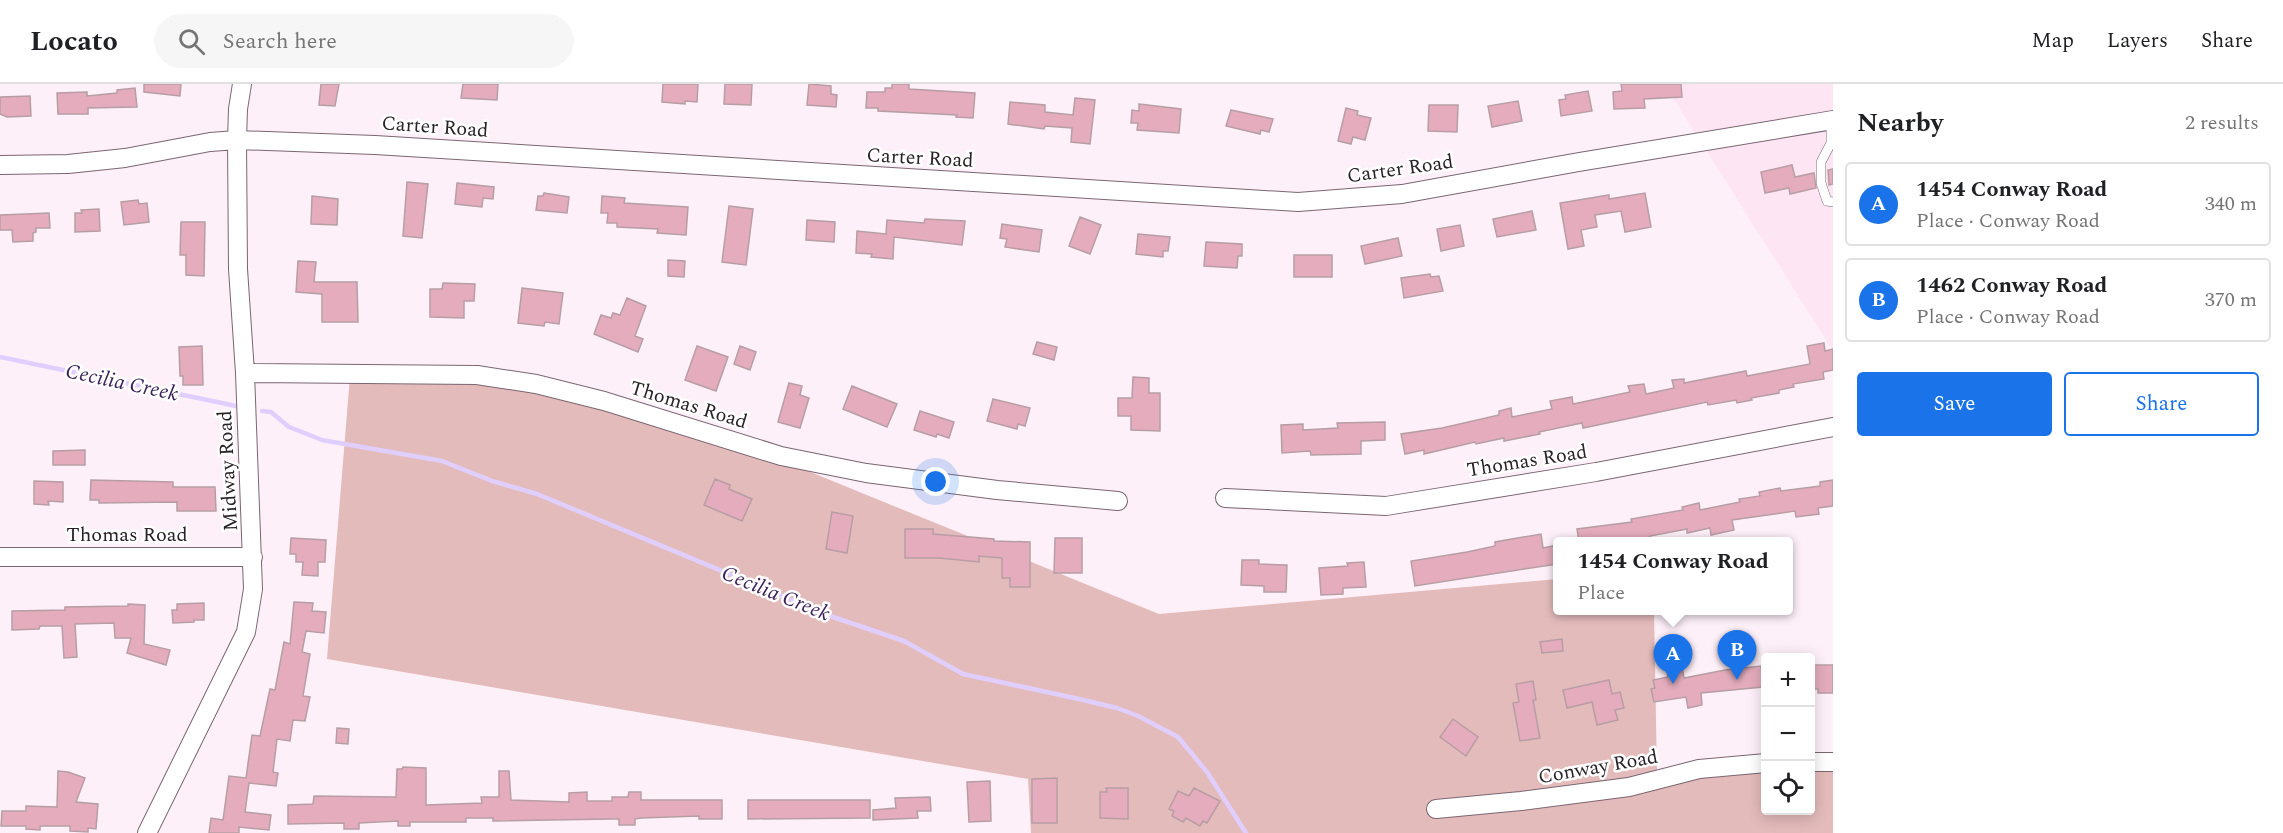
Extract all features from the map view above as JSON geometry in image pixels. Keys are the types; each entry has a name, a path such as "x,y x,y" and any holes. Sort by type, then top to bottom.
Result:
{"street":[{"name":"Midway Road","path":"147,833 246,632 253,589 245,373 238,269 237,140 242,84"},
{"name":"Carter Road","path":"0,165 68,164 210,142 237,140 375,145 1298,202 1402,194 1579,162 1832,121"},
{"name":"Thomas Road","path":"245,373 477,375 536,384 604,401 781,456 866,473 997,490 1118,501"},
{"name":"Thomas Road","path":"1226,498 1386,506 1596,472 1833,427"},
{"name":"Thomas Road","path":"0,557 253,557"},
{"path":"1815,762 1833,762"},
{"name":"Conway Road","path":"1436,809 1629,787 1699,769 1761,763"}],"lane":[{"path":"1832,121 1831,143 1821,162 1821,183 1827,201 1833,202"}],"shaded area":[{"path":"1664,84 1833,84 1833,351"},
{"path":"350,376 527,379 712,432 1159,614 1553,579 1553,615 1654,615 1657,774 1761,766 1761,815 1815,815 1815,763 1833,761 1833,833 1031,833 1028,779 327,659"}],"building":[{"path":"144,84 181,84 180,96 144,92"},
{"path":"321,84 339,84 335,106 319,105"},
{"path":"463,84 498,84 497,100 461,98"},
{"path":"663,84 698,84 697,102 685,101 685,104 662,102"},
{"path":"725,84 752,84 751,105 724,104"},
{"path":"809,84 831,86 831,94 837,95 836,107 807,105"},
{"path":"892,84 909,84 909,89 975,93 973,118 956,117 957,115 878,111 878,108 866,108 867,92 885,92 885,88 892,88"},
{"path":"1621,84 1681,84 1682,97 1644,99 1645,108 1614,109 1613,92 1622,91"},
{"path":"135,88 137,107 88,108 88,114 58,114 57,93 87,92 87,96 117,93 117,90"},
{"path":"1588,91 1592,111 1561,116 1559,100 1566,99 1565,95"},
{"path":"30,96 31,116 7,117 0,114 0,97"},
{"path":"1075,98 1095,100 1090,144 1071,142 1072,128 1045,126 1044,129 1008,124 1010,102 1045,105 1045,112 1073,115"},
{"path":"1518,101 1522,121 1492,127 1488,106"},
{"path":"1139,104 1181,109 1179,133 1137,130 1138,123 1131,123 1132,110 1139,111"},
{"path":"1429,105 1458,105 1457,132 1428,131"},
{"path":"1346,108 1358,111 1357,115 1371,118 1365,140 1353,137 1351,144 1338,141"},
{"path":"1231,110 1273,119 1269,132 1261,130 1260,134 1226,126"},
{"path":"1792,165 1795,177 1814,173 1816,188 1790,194 1789,188 1765,193 1761,172"},
{"path":"1833,169 1833,184 1829,185 1828,170"},
{"path":"407,182 428,184 422,238 403,236"},
{"path":"457,183 494,187 493,199 483,198 482,207 455,204"},
{"path":"544,193 569,197 567,213 536,210 538,196 543,196"},
{"path":"1645,193 1651,227 1625,232 1621,211 1595,215 1597,227 1581,230 1584,246 1568,249 1560,203 1609,195 1609,199"},
{"path":"312,196 338,199 337,225 311,224"},
{"path":"602,196 625,198 624,203 688,207 686,235 657,233 658,229 617,227 617,223 607,223 608,213 601,213"},
{"path":"138,200 139,204 147,203 149,222 124,225 121,202"},
{"path":"729,206 753,209 746,265 722,262"},
{"path":"99,209 100,231 75,232 75,213 82,213 81,210"},
{"path":"1532,211 1536,230 1497,237 1493,219"},
{"path":"49,213 50,228 36,228 33,241 13,242 12,230 0,230 0,215"},
{"path":"1080,217 1101,225 1090,254 1069,246"},
{"path":"925,219 965,221 962,245 894,237 893,259 856,253 857,231 886,234 887,220 924,223"},
{"path":"807,220 835,222 834,242 806,240"},
{"path":"181,222 205,222 204,276 186,275 186,255 180,255"},
{"path":"1002,224 1042,230 1039,252 1005,247 1007,239 1000,238"},
{"path":"1460,225 1464,246 1441,251 1437,229"},
{"path":"1138,234 1170,237 1168,251 1163,251 1163,257 1136,254"},
{"path":"1398,238 1402,256 1365,264 1361,246"},
{"path":"1206,242 1242,244 1242,256 1238,256 1237,268 1204,266"},
{"path":"1294,255 1332,255 1332,277 1294,277"},
{"path":"668,260 685,261 684,277 668,276"},
{"path":"298,261 316,262 314,282 357,282 358,322 322,322 322,294 296,292"},
{"path":"1430,274 1431,277 1439,276 1443,291 1404,298 1401,278"},
{"path":"443,283 475,284 474,301 464,301 464,318 430,317 430,289 442,289"},
{"path":"522,288 563,293 559,324 545,322 544,326 518,323"},
{"path":"627,298 646,306 635,336 643,339 638,352 594,334 601,315 611,318 613,313 620,315"},
{"path":"1037,342 1057,347 1054,360 1033,354"},
{"path":"1824,343 1825,351 1833,349 1833,370 1823,372 1824,379 1793,384 1794,387 1779,390 1779,393 1737,403 1736,400 1708,405 1707,402 1583,428 1582,423 1504,441 1504,438 1424,454 1424,450 1405,454 1401,434 1442,428 1499,415 1499,411 1511,408 1512,417 1552,409 1550,401 1572,397 1573,404 1630,392 1628,386 1644,384 1646,394 1674,388 1672,380 1684,379 1684,383 1746,371 1747,376 1810,364 1807,346"},
{"path":"202,346 203,385 183,385 183,376 180,376 179,347"},
{"path":"697,346 728,357 716,391 685,380"},
{"path":"740,346 756,352 750,370 734,364"},
{"path":"1133,377 1149,378 1149,393 1160,393 1160,431 1131,430 1131,416 1118,416 1118,398 1132,398"},
{"path":"789,383 802,386 800,395 809,398 800,428 778,422"},
{"path":"852,386 897,404 887,427 843,409"},
{"path":"993,399 1030,408 1025,426 1018,424 1017,429 987,421"},
{"path":"920,411 954,422 949,438 937,434 936,437 914,430"},
{"path":"1385,422 1385,440 1361,441 1361,454 1311,455 1310,451 1282,453 1281,425 1303,424 1303,430 1338,428 1337,423"},
{"path":"85,450 85,465 53,465 53,451"},
{"path":"715,479 730,485 729,489 752,499 742,521 704,505"},
{"path":"91,480 173,482 173,487 215,487 216,511 177,511 177,502 99,503 99,500 90,500"},
{"path":"1833,480 1833,506 1818,508 1819,514 1796,517 1795,511 1732,520 1734,530 1711,535 1710,528 1687,533 1687,529 1650,537 1578,537 1577,529 1632,522 1631,519 1683,510 1682,507 1699,503 1700,510 1740,502 1739,499 1760,496 1759,492 1780,488 1781,491 1820,486 1820,482"},
{"path":"34,481 63,482 63,502 48,501 49,505 34,504"},
{"path":"832,512 853,516 847,553 826,549"},
{"path":"905,529 933,529 933,534 994,539 994,541 1030,542 1030,587 1010,587 1010,578 1002,578 1002,558 979,556 979,562 939,558 905,558"},
{"path":"1541,534 1543,548 1553,546 1553,565 1415,586 1411,561 1495,546 1495,542"},
{"path":"291,538 326,540 325,562 318,562 318,576 302,575 303,562 296,562 296,554 290,554"},
{"path":"1055,538 1082,538 1082,573 1054,573"},
{"path":"1242,560 1259,560 1259,564 1287,565 1286,592 1264,592 1264,586 1241,585"},
{"path":"1364,562 1366,587 1343,588 1343,594 1321,595 1319,568 1348,566 1347,563"},
{"path":"294,602 313,603 312,611 326,612 324,633 306,631 302,652 310,654 303,696 310,697 305,721 293,720 290,741 277,739 273,772 278,773 276,786 249,783 245,812 271,815 269,830 239,827 239,833 209,833 211,818 223,820 229,776 246,778 252,735 260,736 270,689 275,690 284,642 290,644"},
{"path":"204,603 204,620 173,623 172,610 177,610 177,604"},
{"path":"128,604 145,605 144,644 170,650 166,665 127,653 131,638 115,638 114,623 75,624 77,657 64,658 62,626 12,630 12,611 65,610 65,607 128,606"},
{"path":"1562,639 1563,651 1542,653 1540,642"},
{"path":"1681,661 1684,678 1761,666 1761,687 1701,693 1702,705 1688,708 1686,697 1654,702 1651,689 1655,688 1653,680 1668,677 1666,663"},
{"path":"1815,665 1833,665 1833,693 1818,693 1818,689 1815,689"},
{"path":"1609,680 1612,694 1620,692 1624,708 1615,710 1618,720 1597,725 1592,702 1567,708 1563,690"},
{"path":"1533,681 1536,700 1533,700 1540,738 1520,741 1513,703 1519,702 1516,684"},
{"path":"1453,719 1478,737 1466,756 1440,737"},
{"path":"337,728 349,729 348,744 336,743"},
{"path":"426,768 426,805 482,803 481,797 499,797 499,771 509,771 511,800 569,802 569,793 587,792 587,801 612,801 612,797 628,797 629,792 641,792 641,800 722,800 722,819 699,819 699,816 641,818 635,819 635,825 619,825 619,819 493,821 493,818 466,818 466,822 410,822 410,826 398,826 398,821 359,823 359,829 344,829 344,823 288,824 288,805 313,804 314,796 396,797 397,769"},
{"path":"58,771 85,778 76,802 98,804 96,829 88,828 88,832 70,831 70,826 40,826 40,830 26,829 26,826 1,826 2,811 26,811 26,806 57,807"},
{"path":"1057,778 1057,823 1032,823 1032,779"},
{"path":"990,781 991,821 969,822 967,782"},
{"path":"1106,788 1128,788 1128,819 1100,818 1100,792 1107,792"},
{"path":"1194,788 1220,801 1207,823 1203,821 1200,826 1186,818 1183,822 1172,816 1174,811 1169,809 1178,791 1189,796"},
{"path":"930,797 931,811 917,811 918,818 873,820 873,810 896,808 895,798"},
{"path":"748,800 870,800 870,818 748,819"}],"waterway":[{"name":"Cecilia Creek","path":"0,357 241,407"},
{"name":"Cecilia Creek","path":"262,411 271,412 289,427 322,440 442,461 492,481 537,494 830,616 904,641 963,674 1117,708 1138,716 1178,737 1207,772 1246,833"}],"place":[{"name":"1462 Conway Road","path":"1737,680"},
{"name":"1454 Conway Road","path":"1673,684"}]}
